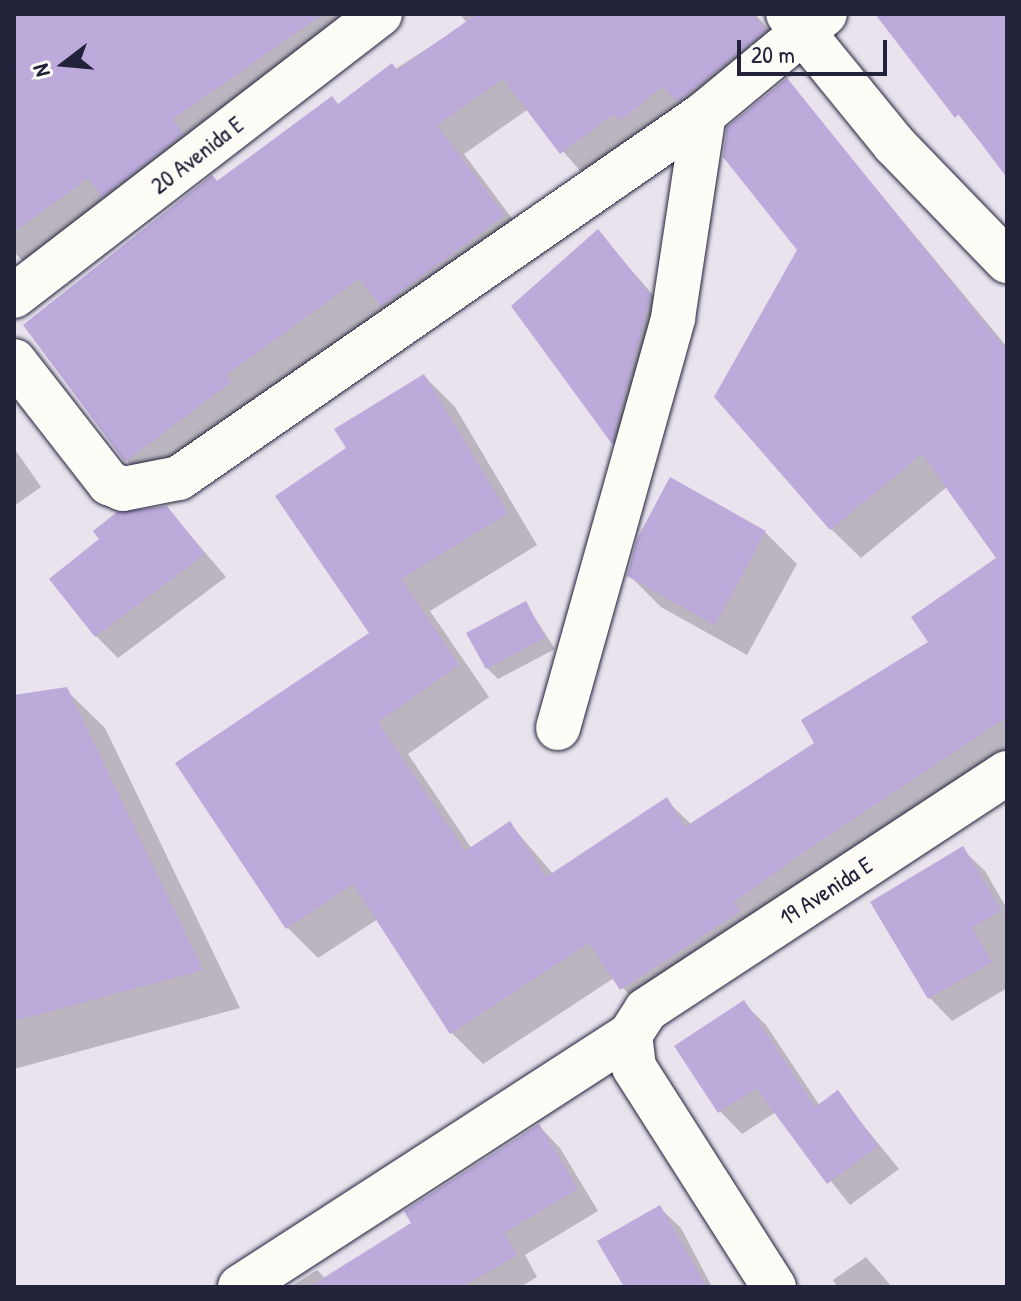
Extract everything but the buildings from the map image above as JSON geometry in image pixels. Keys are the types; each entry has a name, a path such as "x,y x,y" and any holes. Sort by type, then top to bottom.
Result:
{"street":[{"name":"20 Avenida E","path":"14,296 380,14"},
{"path":"14,361 109,483 123,489 179,478 704,114 805,20 894,144 1007,261"},
{"path":"558,728 673,318 704,114"},
{"name":"19 Avenida E","path":"240,1287 1007,773"},
{"path":"638,1022 634,1067 774,1287"}]}
